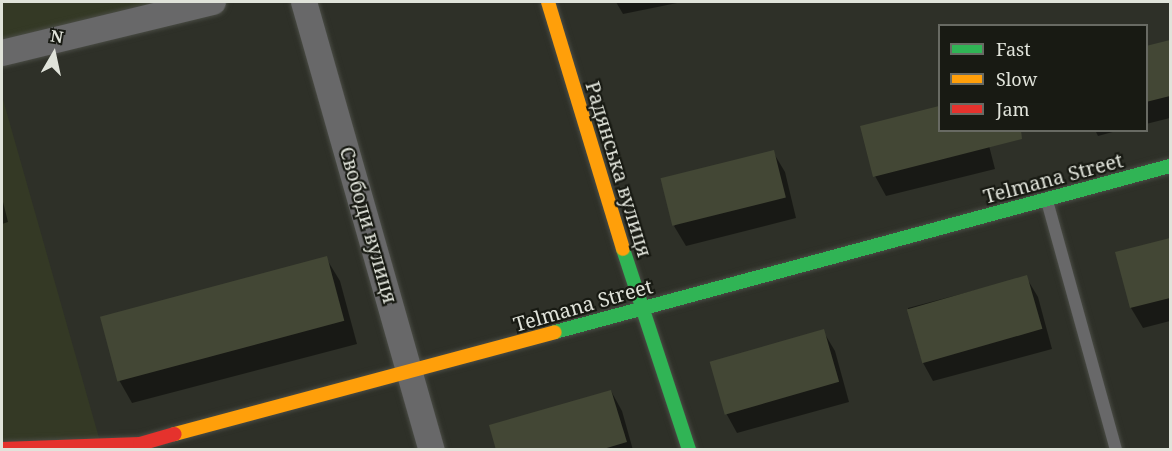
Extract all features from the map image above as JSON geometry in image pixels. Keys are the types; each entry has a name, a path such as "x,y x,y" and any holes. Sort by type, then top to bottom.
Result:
{"street":[{"path":"2,53 213,2"},
{"name":"Свободи вулиця","path":"304,2 432,450"},
{"name":"Радянська вулиця","path":"548,2 641,309 689,450"},
{"name":"Telmana Street","path":"2,449 139,447 1170,166"}],"lane":[{"path":"1047,200 1116,450"}],"shaded area":[{"path":"2,2 213,2 2,53"},
{"path":"2,96 101,445 2,449"}],"building":[{"path":"1170,40 1170,96 1148,102 1148,46"},
{"path":"938,106 938,132 1021,132 1022,139 873,177 860,126"},
{"path":"774,150 786,198 672,226 660,178"},
{"path":"1170,238 1170,298 1130,308 1115,252"},
{"path":"327,256 344,321 117,382 100,317"},
{"path":"1027,275 1042,329 922,363 907,309"},
{"path":"824,329 839,382 725,415 710,362"},
{"path":"611,390 627,442 600,450 496,450 489,425"}],"traffic: fast":[{"path":"555,332 1170,166"},
{"path":"623,249 689,450"}],"traffic: slow":[{"path":"548,2 623,249"},
{"path":"175,434 555,332"}],"traffic: jam":[{"path":"2,449 140,444 175,434"}]}
